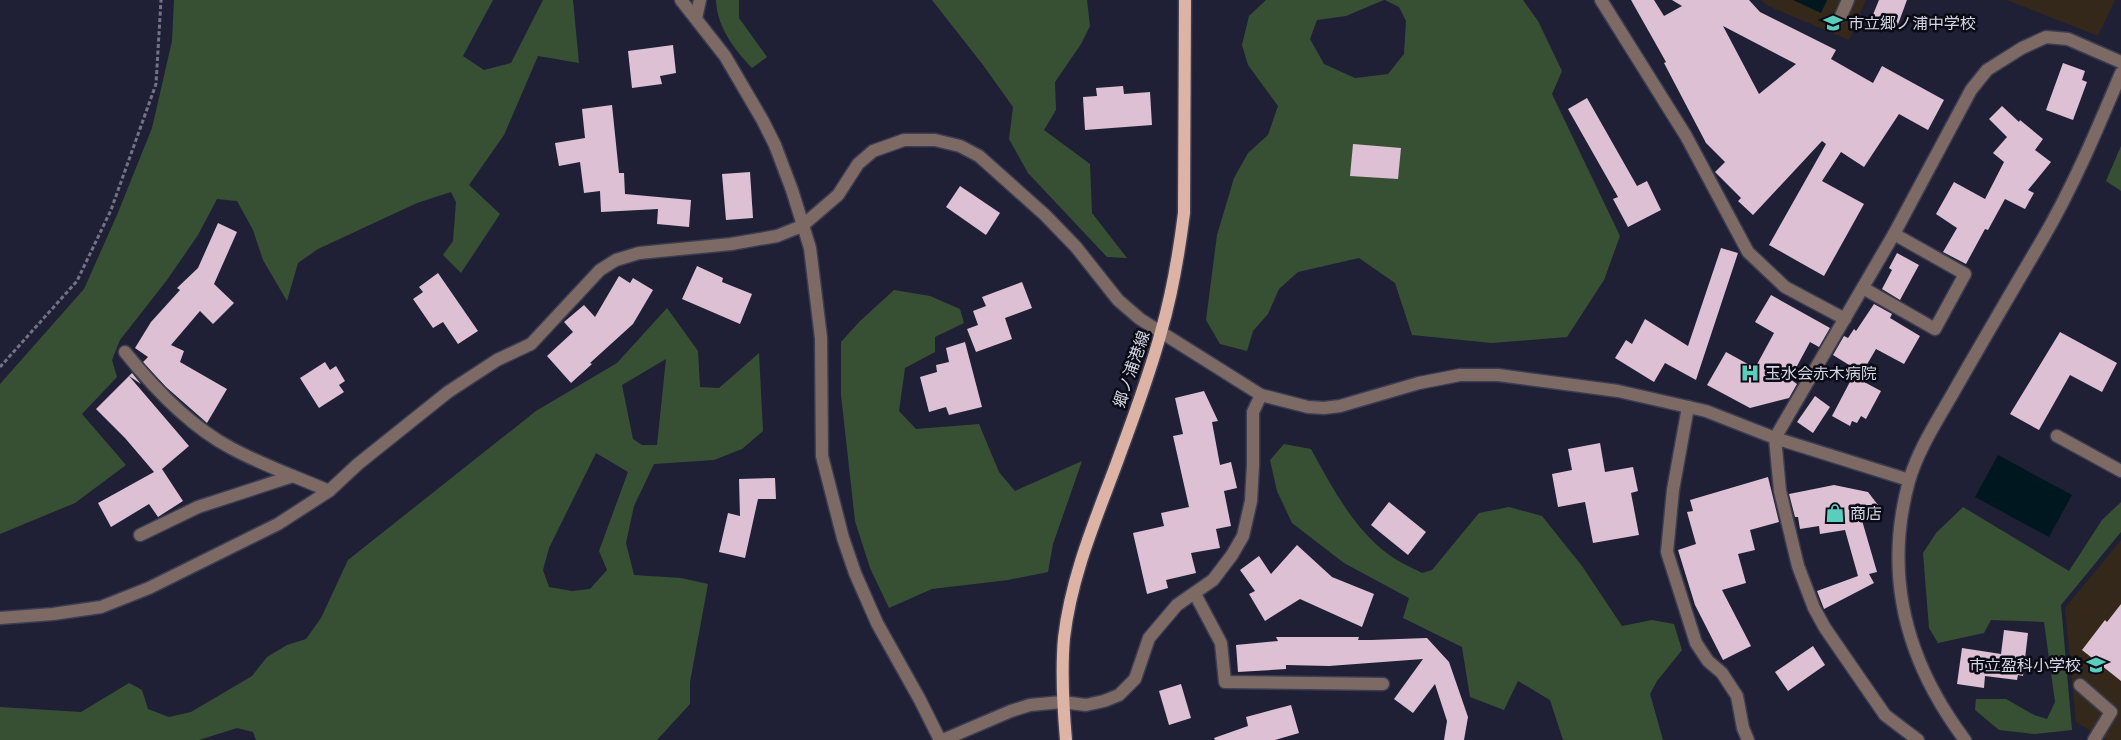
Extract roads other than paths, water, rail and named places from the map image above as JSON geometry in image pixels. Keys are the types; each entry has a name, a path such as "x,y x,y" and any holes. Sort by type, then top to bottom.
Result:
{"main road":[{"name":"郷ノ浦港線","path":"1066,740 1062,702 1064,638 1074,585 1089,534 1116,464 1162,332 1180,248 1184,214 1185,0"}],"street":[{"path":"682,0 725,56 763,121 775,145 792,190 810,248 821,338 822,456 842,538 877,623 942,740 1030,705 1062,702 1086,705 1104,701 1118,695 1135,678 1149,638 1177,605 1213,580 1232,555 1243,536 1251,501 1253,412 1261,395"},
{"path":"696,18 700,0"},
{"path":"1601,0 1686,136 1748,252 1785,288 1845,319"},
{"path":"1841,16 1848,0"},
{"path":"1918,740 1884,715 1825,628 1814,608 1798,566 1782,500 1775,438 1894,234 1971,90 1987,70 2022,48 2046,37 2068,39 2121,62"},
{"path":"1965,740 1951,722 1921,669 1909,636 1902,599 1899,566 1901,524 1909,480 1924,443 2044,238 2077,174 2121,74"},
{"path":"0,618 53,614 101,607 149,588 278,524 329,492 358,464 448,392 497,360 531,344 600,270 616,260 639,253 731,244 777,236 802,226 838,195 858,164 873,152 904,140 935,140 960,146 979,156 1045,215 1076,247 1118,300 1140,319 1261,395 1308,407 1324,408 1340,406 1419,383 1460,375 1498,375 1618,391 1706,411 1775,438 1909,480"},
{"path":"1862,288 1934,328 1965,274 1894,234"},
{"path":"125,352 141,372 198,427 231,448 329,492"},
{"path":"1688,407 1673,490 1667,552 1696,643 1708,661 1722,673 1737,696 1743,728 1748,740"},
{"path":"2057,436 2121,471"},
{"path":"140,535 198,507 293,476"},
{"path":"1195,594 1221,642 1225,682 1383,684"},
{"path":"2080,685 2116,712 2094,740"}],"water":[{"path":"1793,0 1827,0 1821,13"},
{"path":"1998,455 2072,495 2049,537 1975,497"}],"place":[{"name":"市立郷ノ浦中学校","path":"1833,23"},
{"name":"玉水会赤木病院","path":"1750,373"},
{"name":"商店","path":"1835,513"},
{"name":"市立盈科小学校","path":"2096,665"}]}
